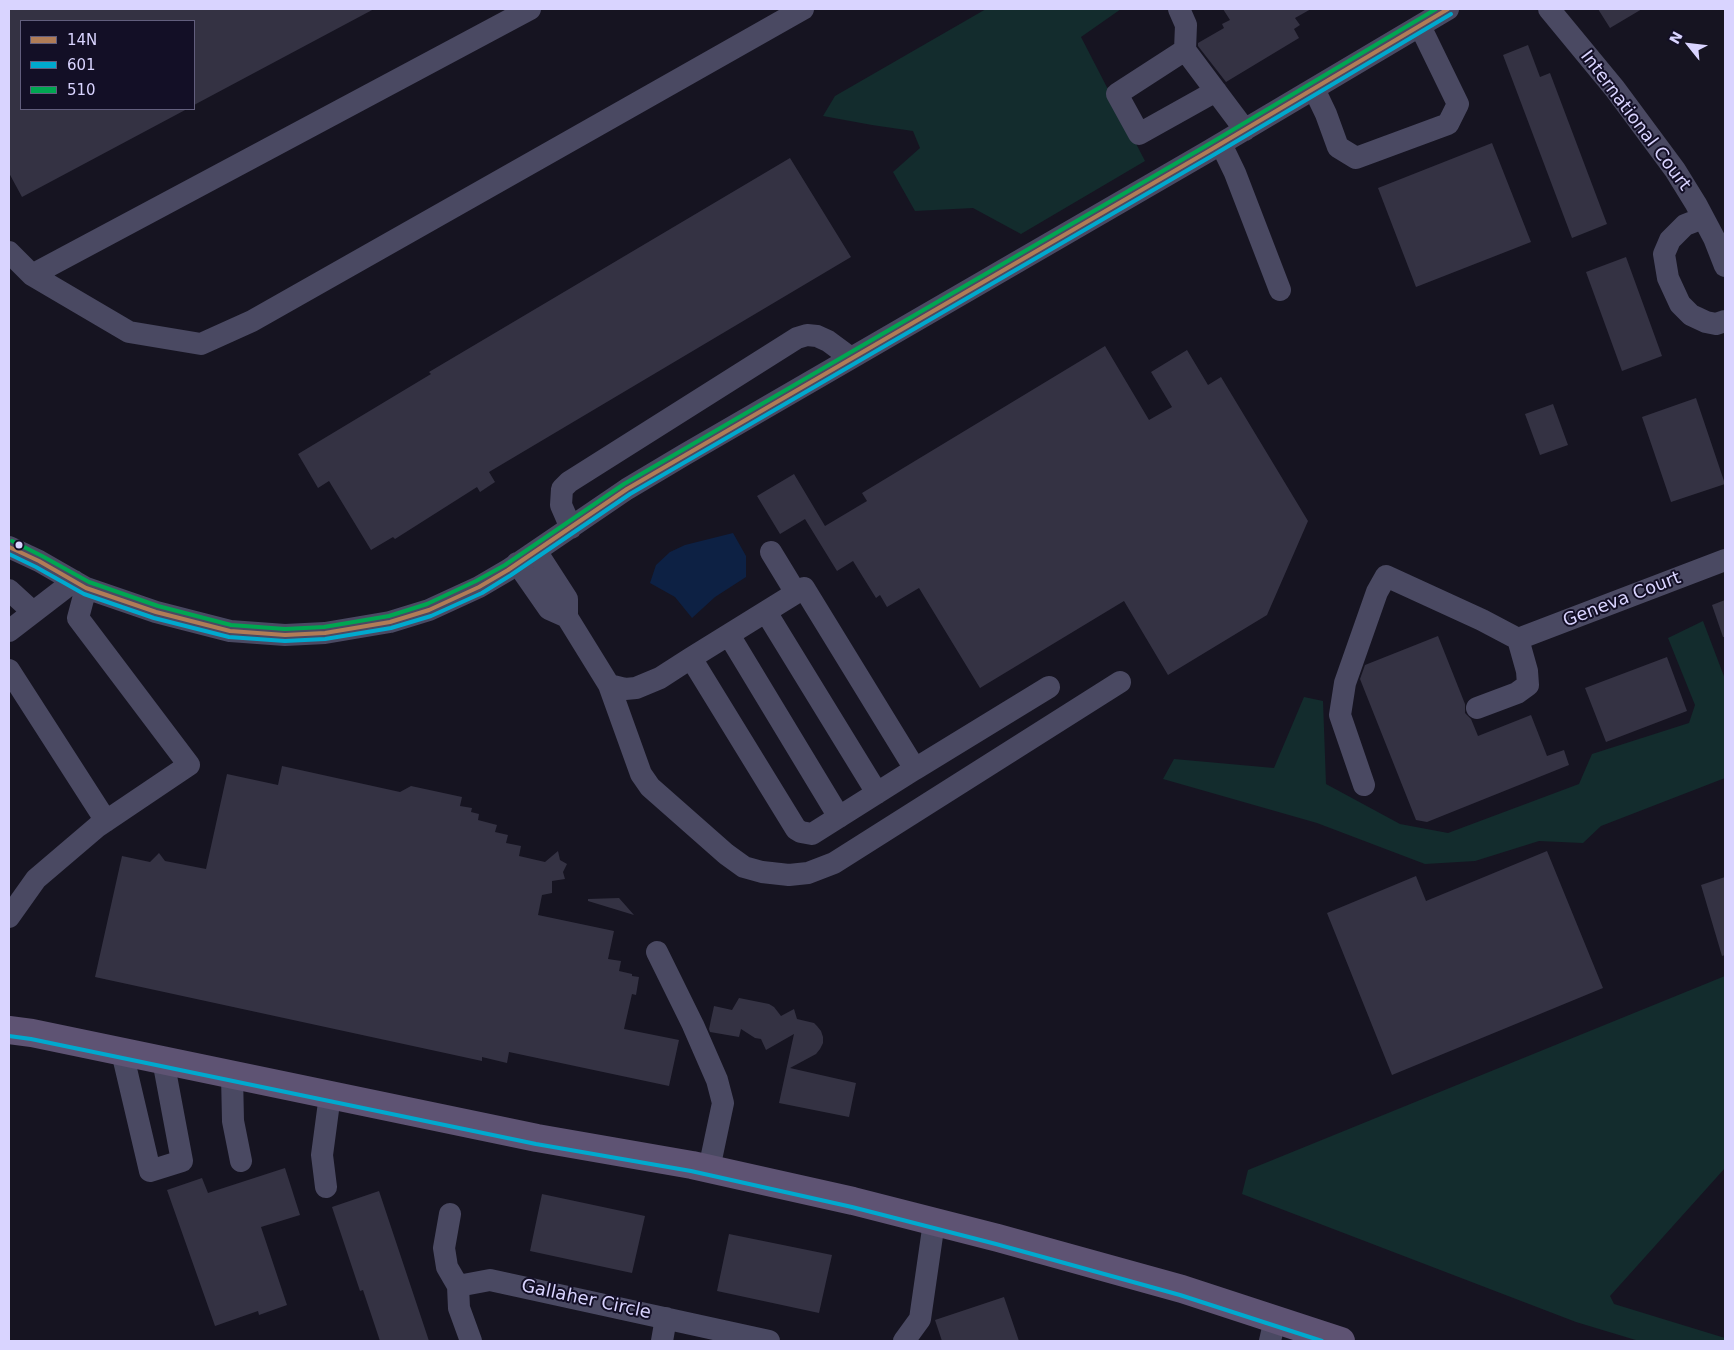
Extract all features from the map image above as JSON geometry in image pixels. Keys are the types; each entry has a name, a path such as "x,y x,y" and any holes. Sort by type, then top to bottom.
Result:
{"main road":[{"path":"9,1030 32,1033 537,1138 709,1169 853,1201 998,1238 1182,1289 1273,1330 1335,1340"}],"street":[{"path":"32,275 530,9"},
{"path":"9,252 32,275 129,332 201,344 252,321 803,9"},
{"path":"1179,9 1186,25 1185,50 1246,130"},
{"path":"9,547 80,584 156,612 230,632 305,635 344,631 390,622 429,610 479,587 517,564 636,484 1246,130 1448,9"},
{"name":"International Court","path":"1549,9 1647,130 1712,222 1725,266"},
{"path":"1314,89 1326,114 1338,147 1356,158 1448,124 1458,104 1420,26"},
{"path":"1185,50 1117,94 1139,134 1216,91"},
{"path":"1220,144 1235,173 1280,290"},
{"path":"1712,222 1685,225 1670,240 1664,254 1668,278 1680,304 1691,315 1706,322 1716,324 1725,321"},
{"path":"571,528 561,505 562,489 569,482 797,338 807,334 817,336 851,358"},
{"path":"536,551 567,599 567,617 609,685 641,774 650,787 731,858 744,867 762,872 789,875 808,873 834,863 1120,682"},
{"path":"771,552 796,593"},
{"name":"Geneva Court","path":"1518,638 1725,560"},
{"path":"517,564 550,609 567,617"},
{"path":"1364,785 1340,715 1345,683 1376,592 1386,576 1518,638 1527,671 1528,685 1517,693 1477,708"},
{"path":"9,631 33,612 80,584"},
{"path":"9,917 36,878 106,821 188,765 78,618 80,584"},
{"path":"609,685 625,689 646,685 804,588 915,769"},
{"path":"9,590 33,612"},
{"path":"766,612 877,793"},
{"path":"728,635 839,817"},
{"path":"691,658 796,828 807,834 812,834 1049,687"},
{"path":"9,670 106,821"},
{"path":"657,952 693,1025 717,1080 723,1103 709,1169"},
{"path":"122,1052 150,1171 182,1161 162,1060"},
{"path":"232,1075 233,1121 241,1161"},
{"path":"326,1187 322,1155 330,1095"},
{"path":"450,1214 444,1248 447,1267 458,1286 459,1308 471,1341"},
{"path":"904,1341 920,1319 934,1222"},
{"name":"Gallaher Circle","path":"458,1286 490,1280 769,1341"},
{"path":"662,1341 666,1318"}],"green space":[{"path":"986,9 1121,9 1081,37 1145,161 1021,234 973,208 915,211 893,172 920,148 913,131 823,116 835,96"},
{"path":"1703,621 1725,679 1725,778 1601,826 1583,843 1539,841 1475,861 1425,864 1317,823 1163,779 1174,759 1274,768 1304,697 1323,701 1326,784 1400,824 1448,833 1579,784 1592,754 1689,723 1695,705 1668,638"},
{"path":"1725,976 1725,1168 1610,1296 1614,1304 1725,1338 1725,1341 1639,1341 1576,1322 1242,1194 1248,1170"}],"water":[{"path":"733,533 746,556 746,577 715,597 692,618 675,597 650,583 656,565 670,552 685,545"}],"building":[{"path":"9,9 374,9 195,104 195,20 20,20 20,110 185,110 22,197 9,173"},
{"path":"1223,9 1311,9 1295,18 1300,25 1294,29 1299,38 1226,82 1198,46 1198,43 1224,28 1222,24 1230,20"},
{"path":"1598,9 1642,9 1610,28"},
{"path":"1528,45 1540,77 1550,73 1607,224 1572,238 1503,55"},
{"path":"1492,143 1531,242 1416,287 1378,188"},
{"path":"790,158 851,257 489,472 495,482 480,492 477,487 395,539 393,537 371,550 329,481 318,488 298,454 431,374 429,372"},
{"path":"1626,257 1662,356 1622,371 1586,272"},
{"path":"1105,346 1149,420 1172,407 1151,372 1187,350 1208,385 1221,377 1308,521 1267,615 1168,675 1124,601 980,688 919,588 887,607 880,595 876,598 853,561 837,571 805,519 780,534 757,496 794,474 825,526 867,501 862,493"},
{"path":"1696,398 1725,484 1671,502 1642,417"},
{"path":"1553,404 1568,445 1540,455 1525,414"},
{"path":"1725,600 1725,637 1723,637 1712,605"},
{"path":"1438,636 1465,704 1465,713 1471,719 1478,736 1531,715 1547,756 1564,750 1569,765 1427,822 1416,820 1360,679 1365,665"},
{"path":"1667,657 1687,711 1606,742 1585,688"},
{"path":"282,766 400,792 411,786 462,797 460,806 472,808 471,812 479,814 478,820 497,825 495,832 508,835 506,843 521,846 519,856 545,862 558,851 560,860 567,864 563,872 565,879 552,881 552,893 542,895 538,915 614,931 608,959 621,961 619,971 639,977 636,995 632,994 624,1029 679,1040 669,1086 509,1052 507,1063 482,1057 482,1061 95,977 122,856 150,862 159,853 165,861 206,869 227,774 278,785"},
{"path":"1547,851 1603,988 1392,1075 1327,913 1416,876 1426,901"},
{"path":"1725,877 1725,955 1722,956 1701,885"},
{"path":"619,898 634,915 588,901 588,899"},
{"path":"739,998 769,1004 781,1016 794,1009 797,1019 814,1023 817,1026 823,1037 820,1049 816,1054 790,1068 856,1083 849,1117 779,1103 794,1034 766,1050 761,1039 755,1038 741,1029 739,1037 710,1032 714,1006 732,1010"},
{"path":"285,1168 300,1215 261,1227 287,1305 259,1315 258,1311 215,1326 167,1190 202,1178 208,1193"},
{"path":"379,1191 429,1341 380,1341 363,1290 360,1291 332,1207"},
{"path":"542,1194 645,1216 632,1273 530,1251"},
{"path":"729,1234 832,1255 819,1313 717,1291"},
{"path":"1004,1297 1019,1341 942,1341 935,1320"}],"transit line":[{"name":"510","path":"12,541 89,582 158,606 231,625 285,629 324,627 389,616 427,604 505,565 624,484 1204,147 1436,9"},
{"name":"14N","path":"9,547 39,561 86,588 156,612 230,631 285,635 325,633 390,622 429,610 479,587 508,570 627,489 1207,152 1448,9"},
{"name":"601","path":"9,554 84,594 154,618 229,637 285,641 325,639 391,628 431,616 482,593 630,494 1210,157 1451,14"},
{"name":"601","path":"9,1036 536,1144 691,1171 852,1207 996,1244 1180,1295 1322,1341"}]}
